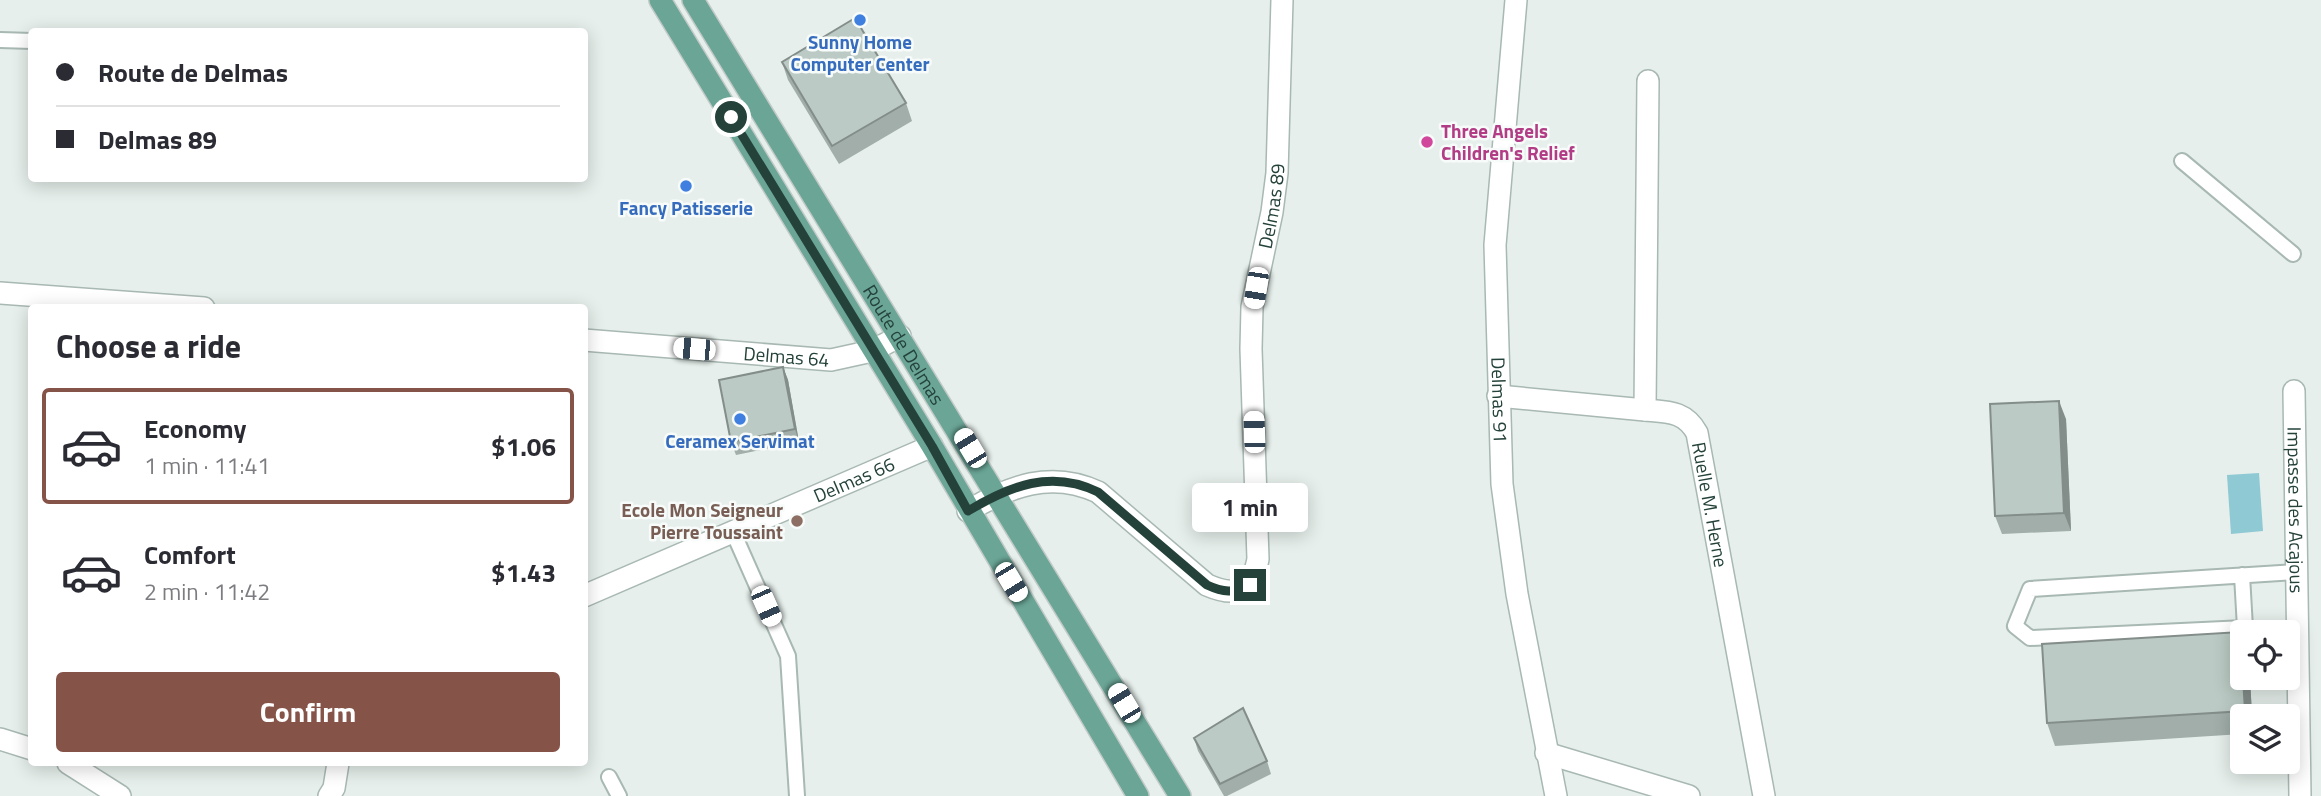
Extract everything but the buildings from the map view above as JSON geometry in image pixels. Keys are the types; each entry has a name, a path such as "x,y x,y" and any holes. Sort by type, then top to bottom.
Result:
{"main road":[{"name":"Route de Delmas","path":"660,0 932,446 1138,796"},
{"name":"Route de Delmas","path":"693,0 1180,796"}],"street":[{"name":"Delmas 89","path":"968,511 997,494 1035,483 1061,481 1080,484 1098,492 1207,585 1231,592 1250,585 1258,559 1252,307 1272,212 1277,173 1282,0"},
{"name":"Delmas 91","path":"1516,0 1495,245 1498,396 1503,484 1517,594 1556,796"},
{"path":"1645,410 1648,81"},
{"path":"0,293 143,304"},
{"name":"Delmas 64","path":"588,340 831,360 873,351 900,336"},
{"name":"Impasse des Acajous","path":"2294,391 2300,796"},
{"name":"Ruelle M. Herne","path":"1498,396 1674,413 1691,423 1697,433 1764,796"},
{"name":"Delmas 66","path":"588,594 932,446"},
{"path":"0,739 28,748"},
{"path":"1546,753 1689,796"},
{"path":"73,766 120,796"},
{"path":"328,796 334,788 338,766"}],"lane":[{"path":"0,40 28,41"},
{"path":"2182,161 2293,254"},
{"path":"733,532 788,656 797,796"},
{"path":"2242,575 2245,628 2030,639 2015,626 2030,589 2242,575 2297,572"},
{"path":"609,778 619,796"}],"water":[{"path":"2259,473 2263,531 2231,534 2227,475"}],"place":[{"name":"Sunny Home Computer Center","path":"860,20"},
{"name":"Three Angels Children's Relief","path":"1427,142"},
{"name":"Fancy Patisserie","path":"686,186"},
{"name":"Ceramex Servimat","path":"740,419"},
{"name":"Ecole Mon Seigneur Pierre Toussaint","path":"797,521"}],"route":[{"path":"731,117 932,446 968,511 997,494 1035,483 1061,481 1080,484 1098,492 1207,585 1231,592 1250,585"}]}
